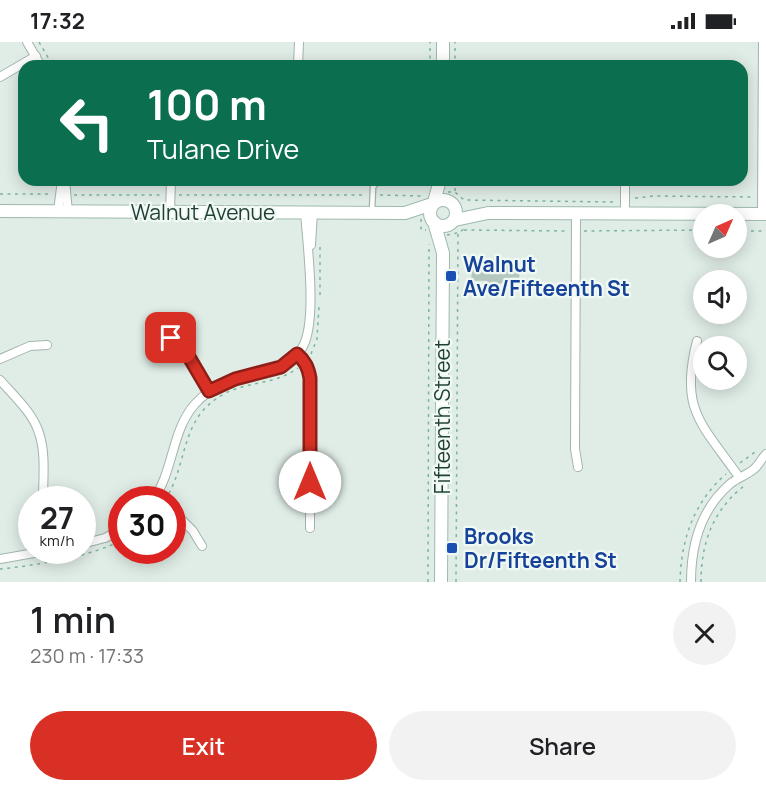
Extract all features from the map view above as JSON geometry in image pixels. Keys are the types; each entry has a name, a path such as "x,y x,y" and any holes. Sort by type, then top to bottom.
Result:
{"street":[{"path":"27,42 38,60"},
{"path":"298,60 299,42"},
{"path":"443,42 443,60"},
{"path":"427,211 441,199 458,213 764,214 763,42"},
{"path":"29,60 36,56"},
{"path":"0,77 18,66"},
{"path":"63,212 64,186"},
{"path":"170,212 171,186"},
{"path":"427,211 437,186"},
{"name":"Fifteenth Street","path":"442,252 458,213 447,186"},
{"path":"625,186 625,213"},
{"path":"427,211 445,226 458,213"},
{"name":"Walnut Avenue","path":"0,212 405,213 427,211"},
{"name":"Fifteenth Street","path":"427,211 442,252 441,582"},
{"path":"162,486 181,424 196,403 209,391 235,379 281,367 297,354 307,338 309,254 312,236 309,212"},
{"path":"576,213 575,449 578,467"},
{"path":"171,338 189,357 209,391"},
{"path":"0,358 30,346 47,345"},
{"path":"297,354 307,364 310,378 310,528"},
{"path":"693,359 690,372 692,404 729,471 739,477"},
{"path":"0,380 29,414 39,431 43,449 42,486"},
{"path":"691,582 693,547 700,525 718,496 739,477 752,470 766,454"},
{"path":"186,524 202,546"},
{"path":"0,559 18,556"}],"lane":[{"path":"372,212 374,186"}],"path":[{"path":"39,42 50,60"},
{"path":"430,42 430,60"},
{"path":"455,42 455,60"},
{"path":"455,186 458,213 456,582"},
{"path":"0,194 373,195 427,211"},
{"path":"458,213 613,202 618,198 654,196 763,197"},
{"path":"458,213 576,231 693,231"},
{"path":"747,231 766,231"},
{"path":"428,582 429,235"},
{"path":"729,471 756,452"},
{"path":"701,582 702,557 712,524 729,499 745,485"},
{"path":"0,569 88,554 108,547"}],"building":[{"path":"473,260 493,260 493,264 519,264 518,289 511,281 490,284 487,280 472,280"}],"place":[{"name":"Walnut Ave/Fifteenth St","path":"451,276"},
{"name":"Brooks Dr/Fifteenth St","path":"452,548"}],"route":[{"path":"171,338 189,357 209,391 235,379 281,367 297,354 303,359 307,364 310,378 310,482"}]}
